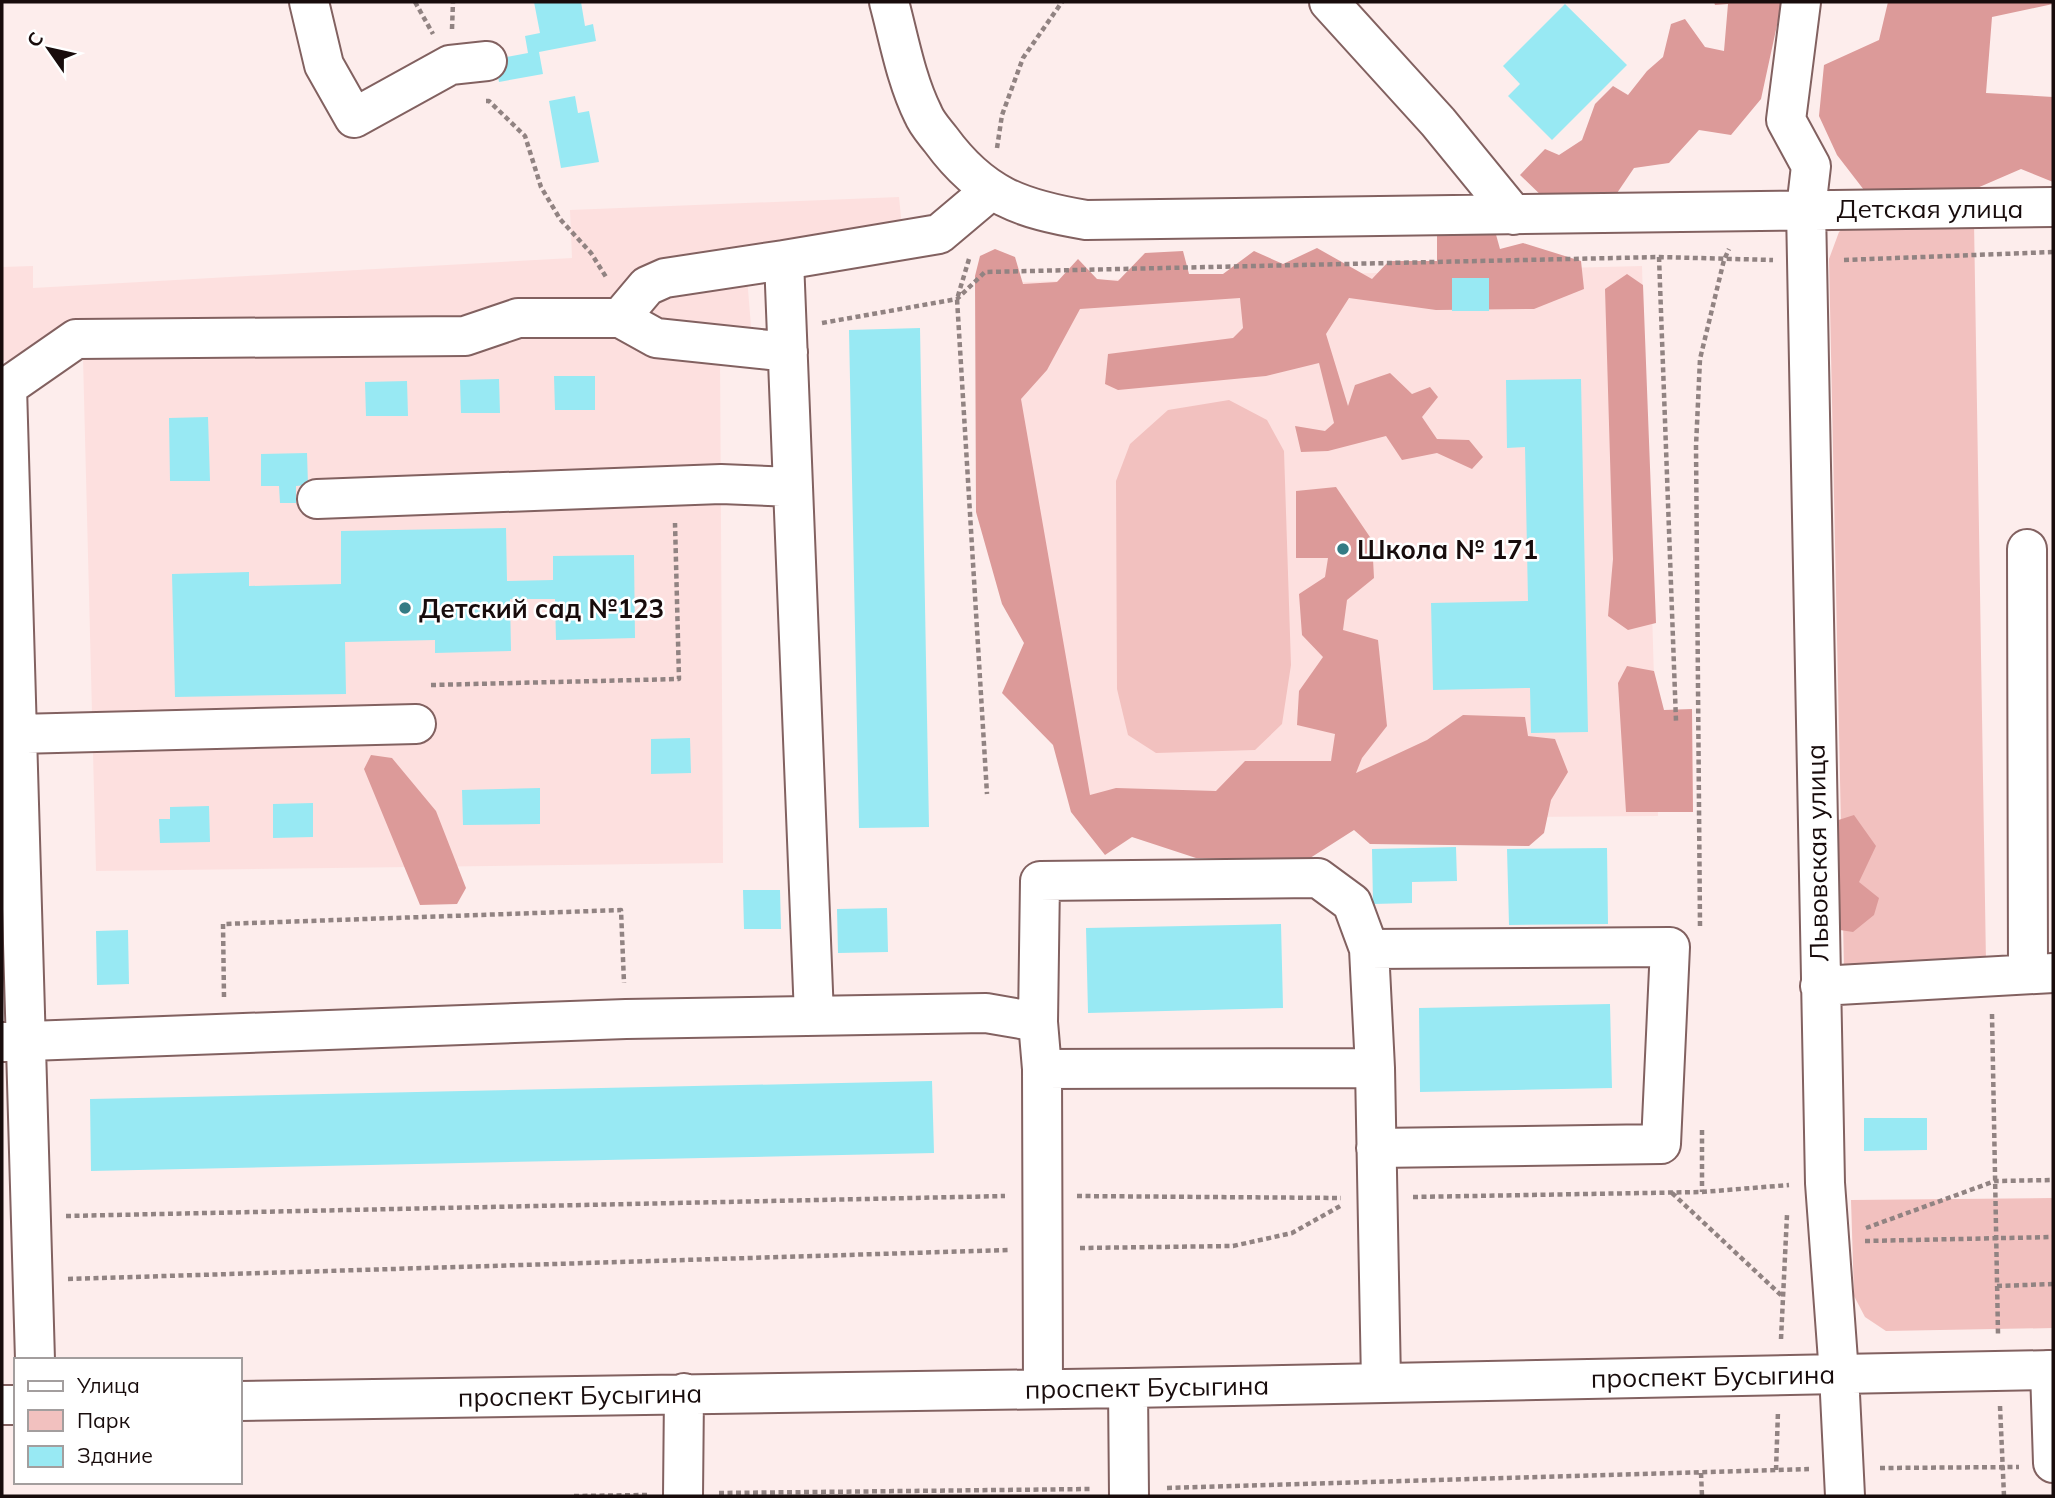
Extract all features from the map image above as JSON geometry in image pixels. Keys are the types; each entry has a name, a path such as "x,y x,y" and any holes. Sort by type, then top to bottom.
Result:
{"street":[{"path":"309,2 324,65 354,118 450,65 487,61"},
{"path":"35,1358 31,1217 14,1042 12,716 4,386 76,339 465,336 518,318 627,309 647,286 665,278 939,234 990,191 954,158 923,115 906,69 889,2"},
{"path":"1329,2 1438,122 1514,215"},
{"name":"Львовская улица","path":"1801,2 1786,120 1811,166 1806,209 1819,986 1825,1183 1845,1482"},
{"name":"Детская улица","path":"990,191 1041,212 1086,220 2053,207"},
{"path":"784,260 814,1016"},
{"path":"627,309 656,338 787,340"},
{"path":"317,499 721,484 793,487"},
{"path":"1819,986 2024,974 2027,549"},
{"path":"12,716 416,724"},
{"path":"1043,1389 1042,1069 1038,1022 1040,881 1318,878 1352,903 1369,949 1375,1068 1381,1382"},
{"path":"1369,949 1670,947 1661,1144 1376,1148"},
{"path":"14,1042 626,1019 986,1013 1038,1022"},
{"path":"1042,1069 1375,1068"},
{"path":"2041,1465 2052,1370"},
{"name":"проспект Бусыгина","path":"242,1401 1128,1388 2052,1370"},
{"path":"1128,1388 1129,1493"},
{"path":"683,1495 684,1393"}],"path":[{"path":"990,191 1002,115 1023,58 1062,2"},
{"path":"477,102 489,101 526,136 541,187 560,219 625,297 627,309"},
{"path":"787,340 957,299 985,272 1659,257 1724,260 1885,260 2053,252"},
{"path":"971,253 957,299 987,794"},
{"path":"1659,257 1676,720"},
{"path":"1700,359 1696,446 1700,930"},
{"path":"430,685 679,679 675,486"},
{"path":"224,1034 223,925 346,920 621,910 626,1019"},
{"path":"1995,1181 2024,974"},
{"path":"1702,1123 1702,1192"},
{"path":"1829,1242 1995,1181 2053,1180"},
{"path":"31,1217 1042,1195 1377,1198 1672,1193 1789,1185"},
{"path":"1672,1193 1783,1297"},
{"path":"33,1280 1042,1249 1233,1246 1292,1233 1342,1206 1377,1198"},
{"path":"1776,1470 1787,1213"},
{"path":"1829,1242 2053,1237"},
{"path":"1997,1286 2053,1284"},
{"path":"575,1496 1129,1493 1776,1470 1845,1482 2041,1465"},
{"path":"1700,1473 1702,1496"}],"shaded area":[{"path":"1714,2 1782,2 1761,99 1731,135 1699,130 1669,163 1634,168 1615,196 1548,202 1520,175 1545,149 1559,155 1582,140 1595,104 1613,86 1628,95 1647,71 1663,57 1671,24 1685,19 1705,47 1724,51 1728,4 1715,5"},
{"path":"1888,2 2053,2 1992,17 1986,93 2053,97 2053,182 2021,169 1954,198 1864,190 1837,155 1819,116 1824,65 1879,40"},
{"name":"Детский сад №123","path":"899,197 905,257 747,277 753,351 720,353 723,863 96,871 83,358 2,361 2,267 33,266 33,288 572,258 570,210"},
{"path":"1437,230 1495,231 1500,249 1523,243 1581,261 1584,289 1534,309 1436,310 1349,298 1326,334 1348,406 1355,385 1390,373 1412,394 1430,387 1438,397 1422,417 1437,439 1469,440 1483,457 1472,469 1437,453 1402,460 1386,436 1328,451 1301,452 1295,426 1325,431 1334,423 1319,363 1266,376 1118,390 1105,384 1108,354 1233,338 1243,328 1240,298 1080,309 1047,370 1021,399 1090,795 1116,788 1216,791 1245,761 1331,761 1335,734 1297,725 1299,691 1323,657 1302,635 1299,594 1325,577 1328,558 1296,558 1296,491 1336,487 1372,540 1374,578 1347,600 1343,630 1378,640 1387,726 1362,758 1356,773 1427,740 1463,715 1525,717 1528,736 1555,739 1568,772 1551,800 1544,833 1529,846 1370,844 1354,830 1307,860 1196,858 1132,837 1105,855 1071,812 1053,745 1002,693 1024,643 1002,604 976,512 975,276 980,256 995,249 1015,257 1023,284 1057,282 1078,259 1097,279 1118,281 1145,253 1183,251 1189,274 1223,274 1254,251 1283,264 1317,248 1372,279 1389,261 1437,261"},
{"name":"Школа № 171","path":"1642,266 1658,816 1086,820 988,283"},
{"path":"1627,274 1643,285 1656,623 1628,630 1608,616 1613,559 1605,289"},
{"path":"1627,666 1654,671 1664,710 1692,709 1693,812 1626,812 1618,683"},
{"path":"371,755 392,758 436,811 466,888 457,904 420,905 364,769"},
{"path":"1854,815 1876,846 1859,882 1879,898 1874,915 1853,932 1827,928 1826,824"}],"green space":[{"path":"1974,221 1986,963 1844,969 1829,259 1839,232 1849,223"},
{"path":"1229,400 1267,420 1284,451 1291,665 1282,724 1255,750 1156,753 1128,735 1117,689 1116,481 1130,444 1168,410"},
{"path":"2053,1198 2053,1328 1886,1331 1865,1317 1854,1296 1851,1200"}],"building":[{"path":"534,2 581,2 585,26 593,24 596,41 539,52 543,74 499,82 495,59 528,53 525,36 540,33"},
{"path":"1565,4 1627,65 1552,140 1508,96 1520,84 1503,66"},
{"path":"575,96 578,113 589,111 599,162 561,168 549,101"},
{"path":"1452,278 1489,278 1489,311 1452,311"},
{"path":"920,328 929,827 859,828 849,330"},
{"path":"554,376 595,376 595,410 555,410"},
{"path":"499,379 500,413 461,413 460,380"},
{"path":"1581,379 1588,732 1531,733 1530,688 1433,690 1431,603 1528,601 1525,447 1507,448 1506,380"},
{"path":"407,381 408,416 366,416 365,382"},
{"path":"208,417 210,481 170,481 169,418"},
{"path":"307,453 308,485 296,486 296,503 280,503 279,486 261,486 261,454"},
{"path":"506,528 507,581 553,580 553,556 634,555 635,638 556,640 555,599 510,599 511,651 435,653 435,640 345,642 346,694 175,697 172,574 249,572 249,586 341,584 341,531"},
{"path":"690,738 691,773 651,774 651,739"},
{"path":"540,788 540,824 463,825 462,790"},
{"path":"313,803 313,837 273,838 273,804"},
{"path":"209,806 210,842 160,843 159,819 170,819 170,807"},
{"path":"1456,847 1457,881 1412,882 1412,903 1373,904 1372,849"},
{"path":"1607,848 1608,924 1509,925 1507,849"},
{"path":"743,890 780,890 781,929 744,929"},
{"path":"887,908 888,952 838,953 837,909"},
{"path":"1281,924 1283,1008 1088,1013 1086,928"},
{"path":"128,930 129,984 97,985 96,931"},
{"path":"1610,1004 1612,1088 1420,1092 1419,1008"},
{"path":"932,1081 934,1153 91,1171 90,1099"},
{"path":"1864,1118 1927,1118 1927,1150 1864,1151"}],"place":[{"name":"Школа № 171","path":"1343,549"},
{"name":"Детский сад №123","path":"405,608"}]}
